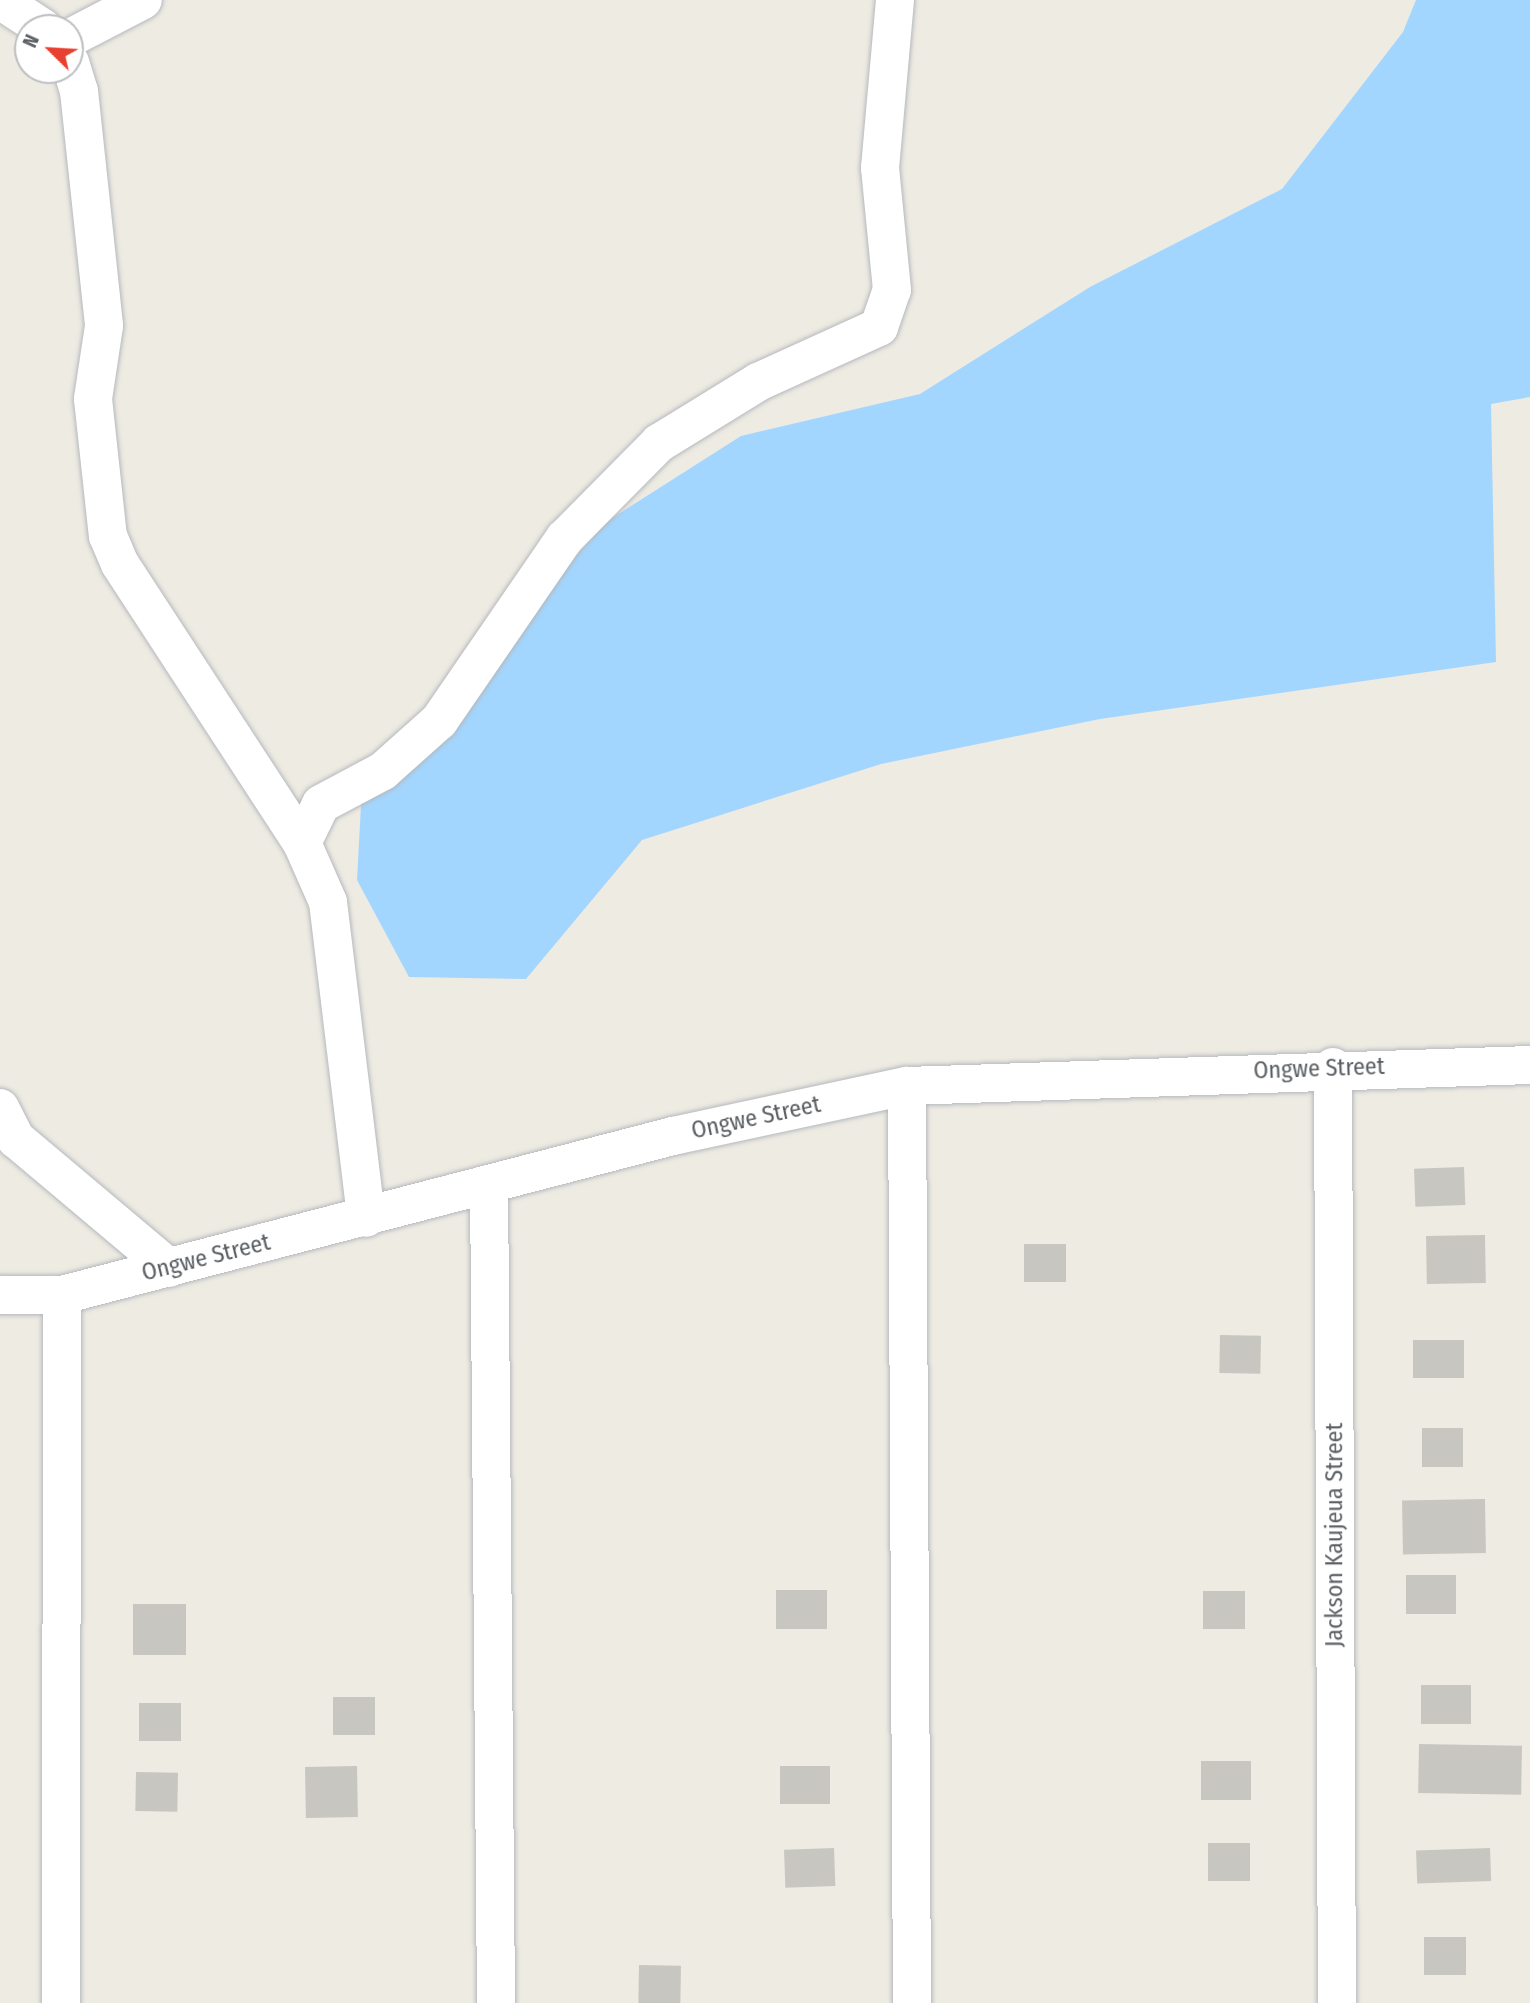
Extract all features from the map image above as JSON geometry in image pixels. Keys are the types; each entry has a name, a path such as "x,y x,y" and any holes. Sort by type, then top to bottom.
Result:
{"street":[{"path":"0,0 22,14"},
{"path":"84,31 143,0"},
{"path":"302,843 321,804 383,771 439,721 565,538 659,443 758,382 879,327 892,290 880,168 895,0"},
{"path":"77,84 104,326 93,399 108,536 120,564 302,843 328,902 341,976 366,1218"},
{"name":"Ongwe Street","path":"0,1295 62,1295 489,1184 907,1086 1333,1068 1530,1065"},
{"name":"Jackson Kaujeua Street","path":"1333,1068 1337,2003"},
{"path":"907,1086 912,2003"},
{"path":"0,1108 16,1139 169,1268"},
{"path":"489,1184 496,2003"},
{"path":"61,2003 62,1295"}],"water":[{"path":"1416,0 1530,0 1530,397 1491,404 1496,662 1100,719 881,764 642,840 526,979 409,977 357,880 362,787 609,520 741,436 920,394 1090,287 1282,189 1403,32"}],"building":[{"path":"1464,1167 1465,1205 1415,1207 1414,1169"},
{"path":"1485,1235 1486,1283 1427,1284 1426,1236"},
{"path":"1024,1244 1066,1244 1066,1282 1024,1282"},
{"path":"1220,1335 1261,1336 1260,1374 1219,1373"},
{"path":"1413,1340 1464,1340 1464,1378 1413,1378"},
{"path":"1422,1428 1463,1428 1463,1467 1422,1467"},
{"path":"1485,1499 1486,1553 1403,1554 1402,1500"},
{"path":"1406,1575 1456,1575 1456,1614 1406,1614"},
{"path":"776,1590 827,1590 827,1629 776,1629"},
{"path":"1203,1591 1245,1591 1245,1629 1203,1629"},
{"path":"133,1604 186,1604 186,1655 133,1655"},
{"path":"1421,1685 1471,1685 1471,1724 1421,1724"},
{"path":"333,1697 375,1697 375,1735 333,1735"},
{"path":"139,1703 181,1703 181,1741 139,1741"},
{"path":"1419,1744 1522,1746 1521,1795 1418,1793"},
{"path":"1201,1761 1251,1761 1251,1800 1201,1800"},
{"path":"357,1766 358,1817 306,1818 305,1767"},
{"path":"780,1766 830,1766 830,1804 780,1804"},
{"path":"136,1772 178,1773 177,1812 135,1811"},
{"path":"1208,1843 1250,1843 1250,1881 1208,1881"},
{"path":"834,1848 835,1886 785,1888 784,1850"},
{"path":"1490,1848 1491,1881 1417,1884 1416,1851"},
{"path":"1424,1937 1466,1937 1466,1975 1424,1975"},
{"path":"639,1965 681,1966 680,2003 638,2003"}]}
